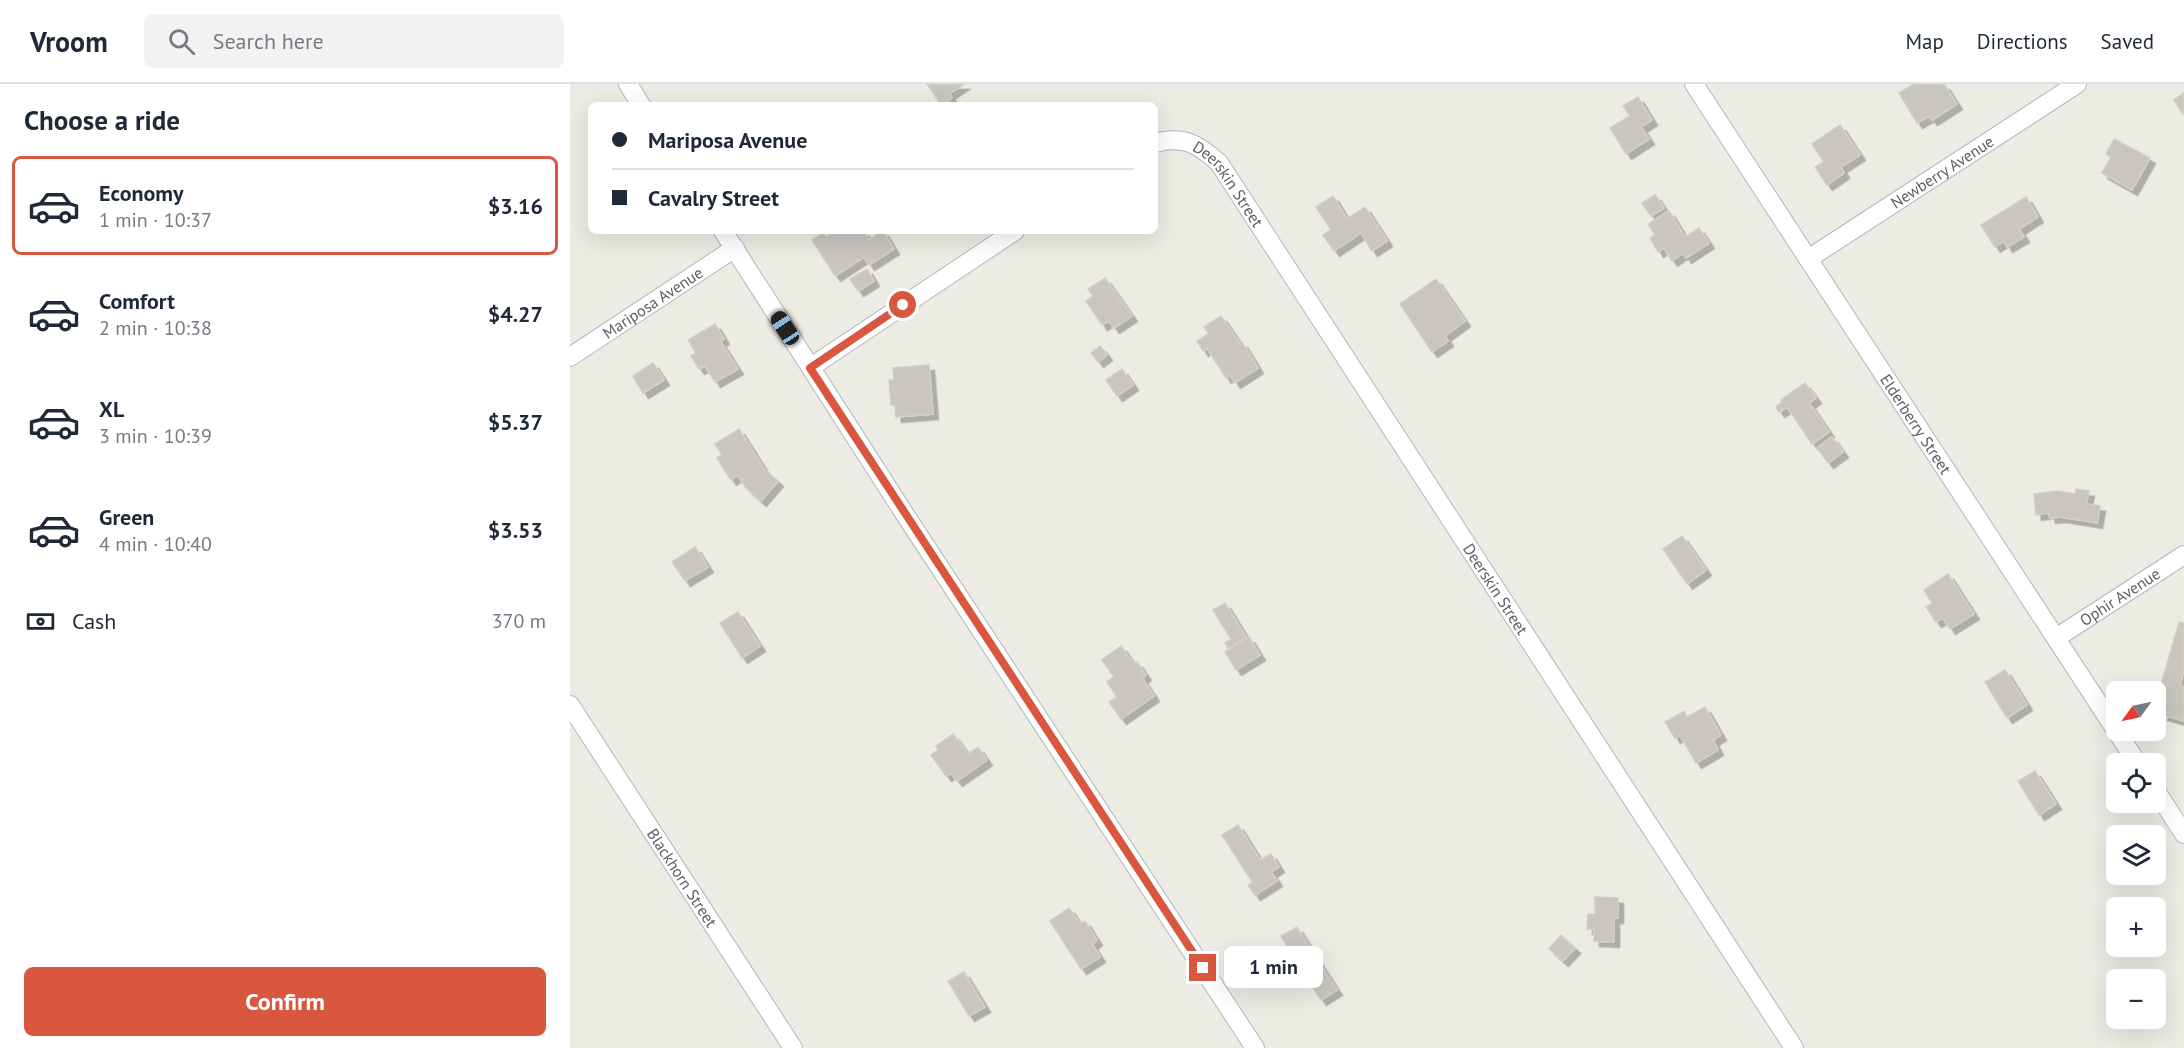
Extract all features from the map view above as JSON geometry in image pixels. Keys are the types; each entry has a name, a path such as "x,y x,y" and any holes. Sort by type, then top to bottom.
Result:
{"street":[{"path":"628,84 639,102"},
{"name":"Elderberry Street","path":"1694,84 2131,753"},
{"name":"Newberry Avenue","path":"1808,259 2077,84"},
{"name":"Deerskin Street","path":"1158,142 1167,140 1186,141 1201,147 1219,163 1794,1048"},
{"path":"725,234 810,368 1255,1048"},
{"path":"810,368 1011,234"},
{"name":"Mariposa Avenue","path":"570,357 735,248"},
{"name":"Ophir Avenue","path":"2056,638 2184,555"},
{"name":"Blackhorn Street","path":"570,705 793,1048"},
{"path":"2166,806 2184,834"}],"building":[{"path":"927,84 964,84 949,94 952,98 946,102 939,102"},
{"path":"1914,84 1944,84 1957,104 1932,120 1929,116 1917,123 1899,93"},
{"path":"2184,93 2184,113 2183,114 2174,100"},
{"path":"1638,97 1652,120 1641,127 1649,139 1626,154 1610,128 1630,116 1623,106"},
{"path":"1840,125 1860,155 1841,167 1844,173 1827,185 1815,167 1824,162 1812,144"},
{"path":"2114,139 2150,158 2132,190 2102,173 2111,157 2106,154"},
{"path":"1655,195 1664,208 1651,216 1642,203"},
{"path":"1333,196 1347,219 1365,207 1387,241 1372,251 1361,233 1334,251 1323,235 1331,230 1316,207"},
{"path":"2026,197 2038,217 2019,229 2024,237 2007,247 2004,241 1995,247 1981,225"},
{"path":"1669,211 1685,237 1699,228 1709,243 1686,258 1683,253 1672,261 1664,248 1658,252 1650,238 1655,235 1648,224"},
{"path":"821,234 826,237 830,234 866,234 869,240 878,234 885,234 894,249 869,265 864,257 835,276 812,240"},
{"path":"867,269 874,281 858,291 850,279"},
{"path":"1105,278 1132,316 1114,328 1109,321 1102,325 1086,301 1093,296 1088,289"},
{"path":"1436,279 1465,321 1445,336 1448,341 1432,352 1400,304"},
{"path":"1221,316 1240,344 1242,342 1258,368 1235,383 1230,375 1226,378 1207,348 1203,351 1197,341 1209,334 1204,327"},
{"path":"715,324 724,339 720,341 738,369 715,382 705,366 699,369 691,356 696,353 688,340"},
{"path":"1100,346 1107,355 1098,362 1091,353"},
{"path":"653,363 664,380 643,393 633,376"},
{"path":"929,365 933,414 896,417 895,405 891,405 889,380 894,380 893,368"},
{"path":"1122,369 1133,385 1117,396 1106,380"},
{"path":"1805,383 1816,398 1809,403 1829,432 1812,444 1787,407 1779,412 1776,407 1782,402 1781,400"},
{"path":"739,429 764,469 778,481 761,501 746,488 738,475 731,480 717,458 722,455 715,444"},
{"path":"1832,437 1843,452 1828,463 1817,448"},
{"path":"2076,489 2089,491 2086,504 2100,506 2097,523 2061,517 2050,518 2049,513 2036,515 2034,494 2058,491 2075,494"},
{"path":"1682,536 1706,570 1687,584 1663,549"},
{"path":"695,547 708,567 685,581 672,562"},
{"path":"1948,574 1974,614 1950,629 1943,618 1936,622 1926,607 1932,603 1924,590"},
{"path":"1225,603 1246,637 1228,648 1225,643 1231,639 1213,610"},
{"path":"738,612 760,646 742,658 720,623"},
{"path":"2179,622 2184,623 2184,670 2180,686 2184,687 2184,721 2166,716 2166,681 2162,681"},
{"path":"1249,637 1260,655 1236,670 1225,652"},
{"path":"1121,646 1134,665 1137,662 1146,675 1142,678 1154,696 1121,719 1109,702 1117,697 1107,682 1114,677 1102,660"},
{"path":"2005,670 2027,705 2007,718 1985,682"},
{"path":"1705,707 1721,735 1713,740 1718,750 1696,763 1680,735 1675,738 1665,722 1684,711 1687,717"},
{"path":"953,734 968,754 978,747 987,760 957,781 951,773 946,776 931,755 938,750 936,746"},
{"path":"2035,771 2056,804 2039,815 2018,781"},
{"path":"1238,825 1260,860 1271,854 1279,867 1271,872 1277,881 1255,895 1248,885 1253,883 1222,835"},
{"path":"1595,897 1618,898 1618,918 1614,918 1614,942 1594,941 1594,929 1587,929 1588,914 1595,914"},
{"path":"1069,908 1080,924 1085,921 1097,940 1092,944 1100,957 1081,969 1050,921"},
{"path":"1297,927 1309,946 1293,956 1281,936"},
{"path":"1561,935 1575,948 1563,961 1549,949"},
{"path":"1315,956 1337,990 1321,1000 1299,966"},
{"path":"964,972 985,1007 969,1016 948,981"}],"route":[{"path":"903,305 810,368 1203,968"}]}
